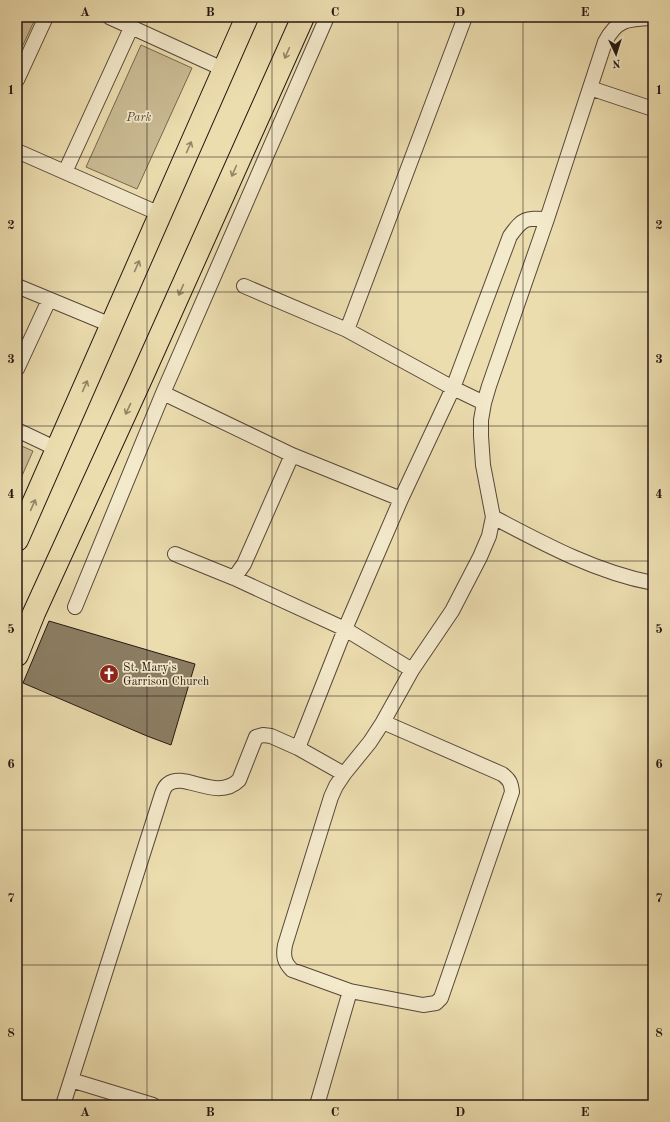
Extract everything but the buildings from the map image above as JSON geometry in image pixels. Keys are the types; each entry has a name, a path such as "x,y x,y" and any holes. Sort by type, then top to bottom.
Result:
{"highway":[{"path":"17,540 246,17"},
{"path":"17,655 34,613 140,382 303,17"}],"street":[{"path":"17,80 46,17"},
{"path":"109,17 223,69"},
{"path":"75,607 163,393 327,17"},
{"path":"347,330 465,17"},
{"path":"383,722 502,774 509,779 511,784 512,792 441,998 436,1003 423,1005 350,991 292,970 285,963 283,955 284,945 331,797 344,774 370,742 412,670 452,611 489,536 493,517 483,465 481,436 484,403 547,219 605,42 617,20 653,18"},
{"path":"65,172 131,28"},
{"path":"590,88 653,109"},
{"path":"17,151 160,214"},
{"path":"298,748 345,629 401,499 453,388 510,236 519,224 526,220 533,218 547,219"},
{"path":"17,286 111,325"},
{"path":"244,286 347,330 453,388 484,403"},
{"path":"17,369 49,300"},
{"path":"163,393 292,455 401,499"},
{"path":"17,430 57,449"},
{"path":"234,578 244,564 292,455"},
{"path":"493,517 554,548 602,569 653,583"},
{"path":"175,554 234,578 345,629 412,670"},
{"path":"63,1105 166,784 172,781 180,781 216,788 226,788 234,785 239,780 256,737 263,735 271,736 298,748 344,774"},
{"path":"318,1105 350,991"},
{"path":"71,1080 153,1105"}],"green space":[{"path":"17,17 36,17 17,58"},
{"name":"Park","path":"141,45 192,68 137,189 86,167"},
{"path":"17,444 33,451 17,487"}],"place":[{"name":"St. Mary's Garrison Church","path":"109,674"}]}
